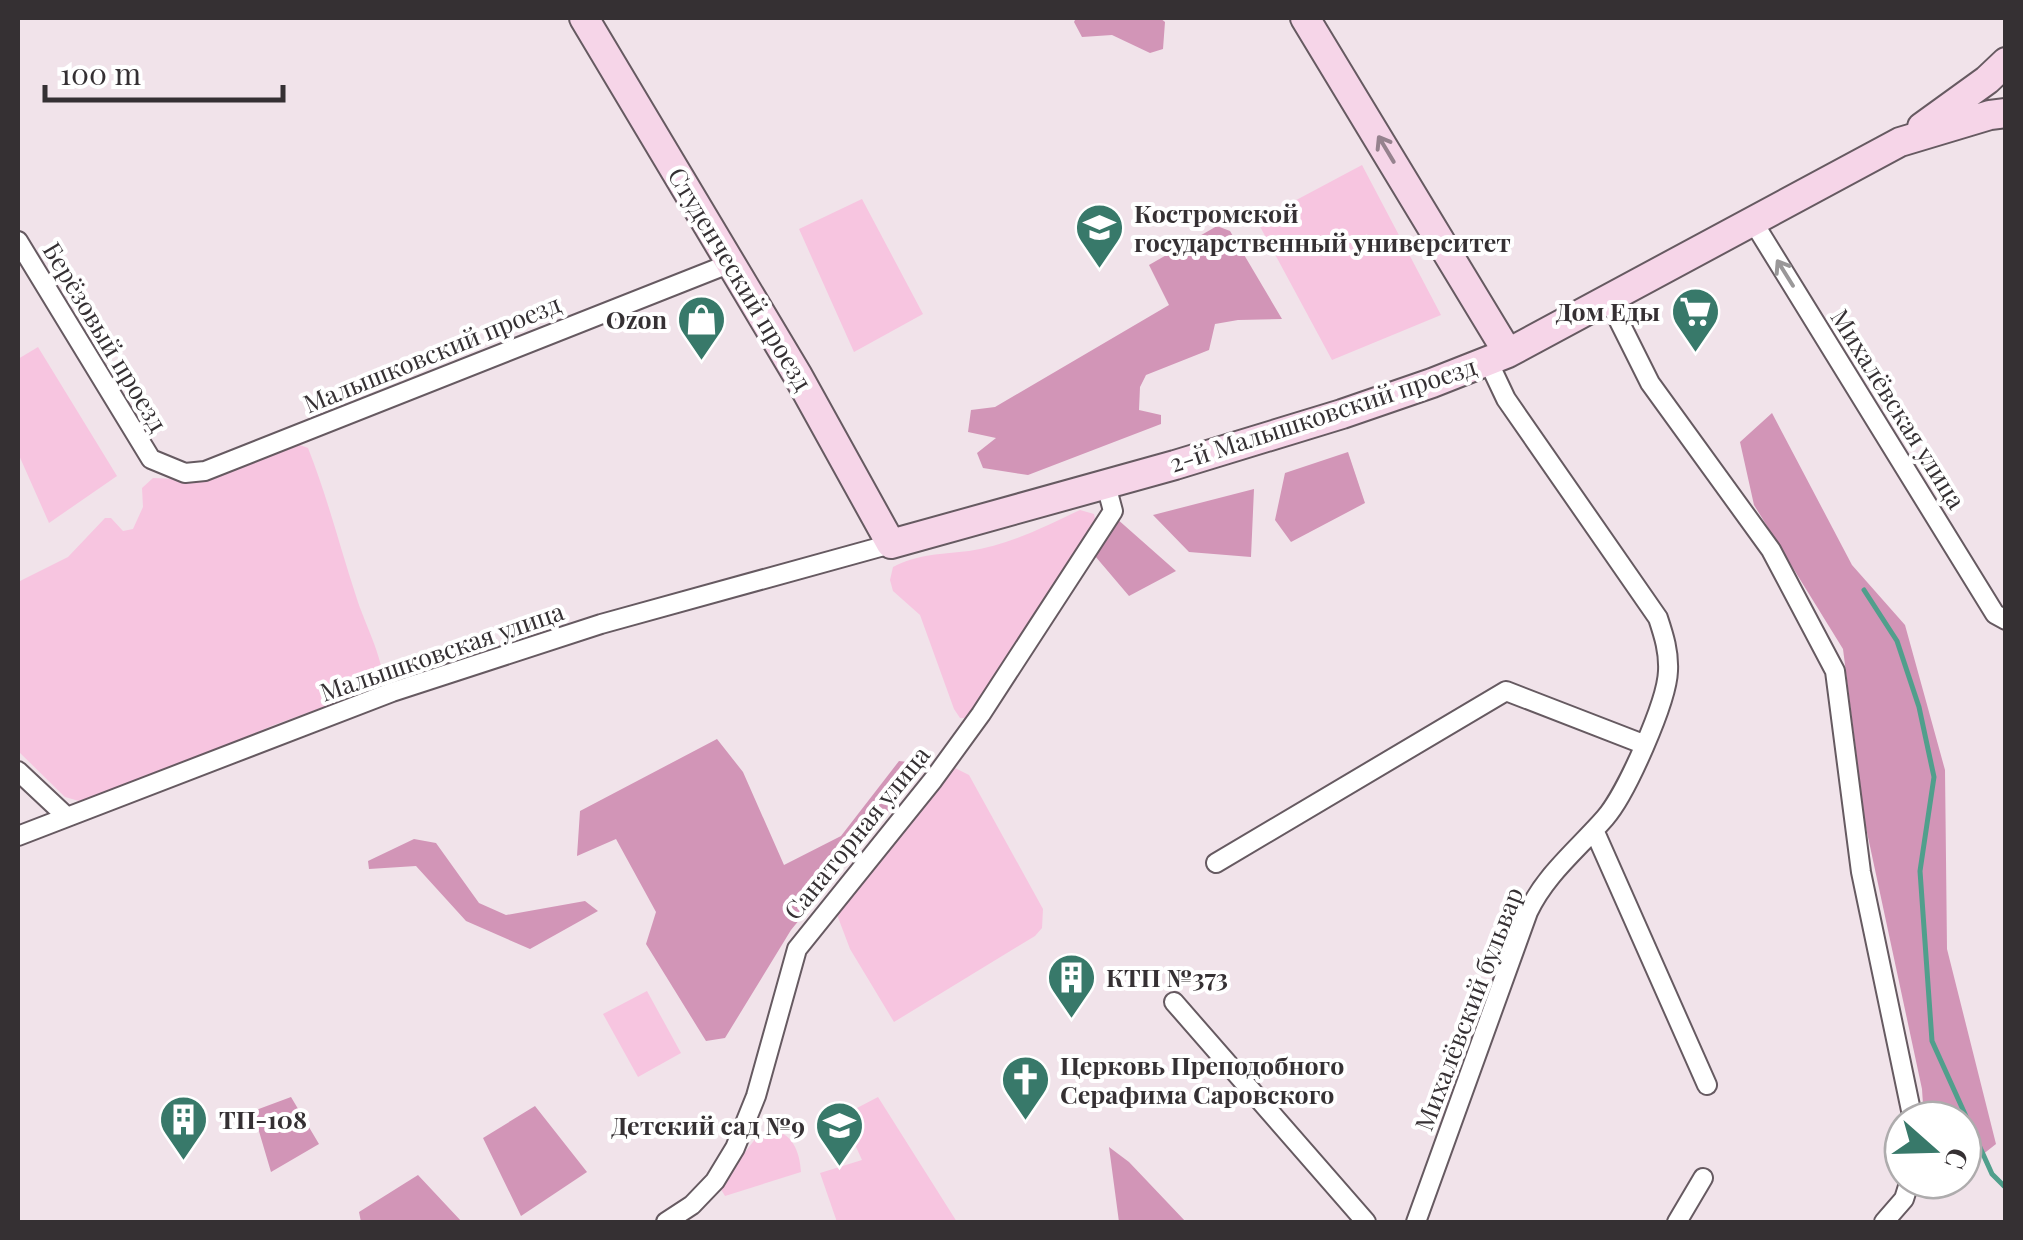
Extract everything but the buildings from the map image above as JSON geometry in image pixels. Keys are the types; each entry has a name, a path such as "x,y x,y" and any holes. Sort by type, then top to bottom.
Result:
{"street":[{"name":"Студенческий проезд","path":"584,18 731,263 891,544"},
{"path":"1305,18 1498,357"},
{"path":"1900,142 2006,62"},
{"name":"2-й Малышковский проезд","path":"891,544 1349,412 1498,357 1900,142 2006,113"},
{"name":"Михалёвская улица","path":"1752,220 1996,614 2006,620"},
{"name":"Берёзовый проезд","path":"18,241 150,460"},
{"name":"Малышковский проезд","path":"150,460 184,473 205,470 731,263"},
{"path":"1607,297 1650,383 1771,550 1835,670 1861,872 1908,1100"},
{"name":"Михалёвский бульвар","path":"1416,1222 1528,912 1550,876 1622,794 1665,693 1668,671 1668,647 1658,618 1506,399 1498,357"},
{"name":"Санаторная улица","path":"666,1222 692,1206 716,1181 735,1148 756,1096 797,949 981,714 1113,511 1106,485"},
{"name":"Малышковская улица","path":"18,836 427,680 601,624 891,544"},
{"path":"1216,863 1506,691 1643,744"},
{"path":"18,771 66,816"},
{"path":"1594,830 1708,1086"},
{"path":"1174,1002 1366,1222"},
{"path":"1677,1222 1702,1178"},
{"path":"1884,1222 1903,1200"}],"shaded area":[{"path":"1076,18 1160,18 1165,22 1163,49 1150,53 1112,35 1082,37 1074,22"},
{"path":"1362,165 1441,315 1332,360 1257,221"},
{"path":"862,199 923,314 854,352 799,229"},
{"path":"1217,226 1230,231 1282,319 1215,324 1209,350 1146,375 1140,387 1139,410 1161,415 1161,424 1028,475 983,468 977,453 996,438 968,432 971,410 995,407 1169,305 1149,265"},
{"path":"38,347 117,476 49,523 18,453 18,359"},
{"path":"1772,413 1852,565 1905,625 1945,770 1947,949 1996,1144 1983,1154 1983,1100 1923,1100 1865,823 1843,649 1754,505 1740,442"},
{"path":"297,444 308,448 315,466 377,651 384,685 274,725 143,780 79,801 65,797 18,751 18,582 68,557 105,518 111,518 123,531 133,529 143,507 142,488 153,478 204,480"},
{"path":"1348,452 1365,503 1291,542 1275,520 1285,473"},
{"path":"1254,489 1251,557 1189,552 1153,515"},
{"path":"1080,510 1094,514 1096,523 970,718 960,718 920,615 893,591 893,567 921,557 998,545"},
{"path":"1116,518 1176,571 1129,596 1095,556"},
{"path":"717,739 743,772 784,865 841,836 899,761 927,764 791,930 725,1038 706,1041 646,944 656,912 616,839 577,856 580,811"},
{"path":"955,768 969,775 1043,909 1042,928 1035,936 894,1022 850,949 836,912"},
{"path":"414,839 436,843 479,903 506,915 585,901 598,911 530,949 466,921 416,866 369,869 368,861"},
{"path":"647,991 681,1053 638,1077 603,1014"},
{"path":"291,1097 319,1144 271,1172 253,1111"},
{"path":"878,1097 957,1222 837,1222 820,1173 862,1160 852,1138 864,1130 857,1108"},
{"path":"535,1106 587,1172 521,1216 483,1138"},
{"path":"768,1130 789,1138 799,1157 801,1172 725,1196 719,1186 759,1134"},
{"path":"1109,1147 1129,1162 1186,1222 1119,1222"},
{"path":"418,1175 462,1222 361,1222 359,1212"}],"waterway":[{"path":"1864,590 1897,641 1919,707 1934,777 1920,871 1932,1041 1992,1174 2006,1188"}],"place":[{"name":"Костромской государственный университет","path":"1099,270"},
{"name":"Дом Еды","path":"1695,354"},
{"name":"Ozon","path":"702,362"},
{"name":"КТП №373","path":"1071,1020"},
{"name":"Церковь Преподобного Серафима Саровского","path":"1025,1122"},
{"name":"ТП-108","path":"184,1162"},
{"name":"Детский сад №9","path":"840,1168"}]}
